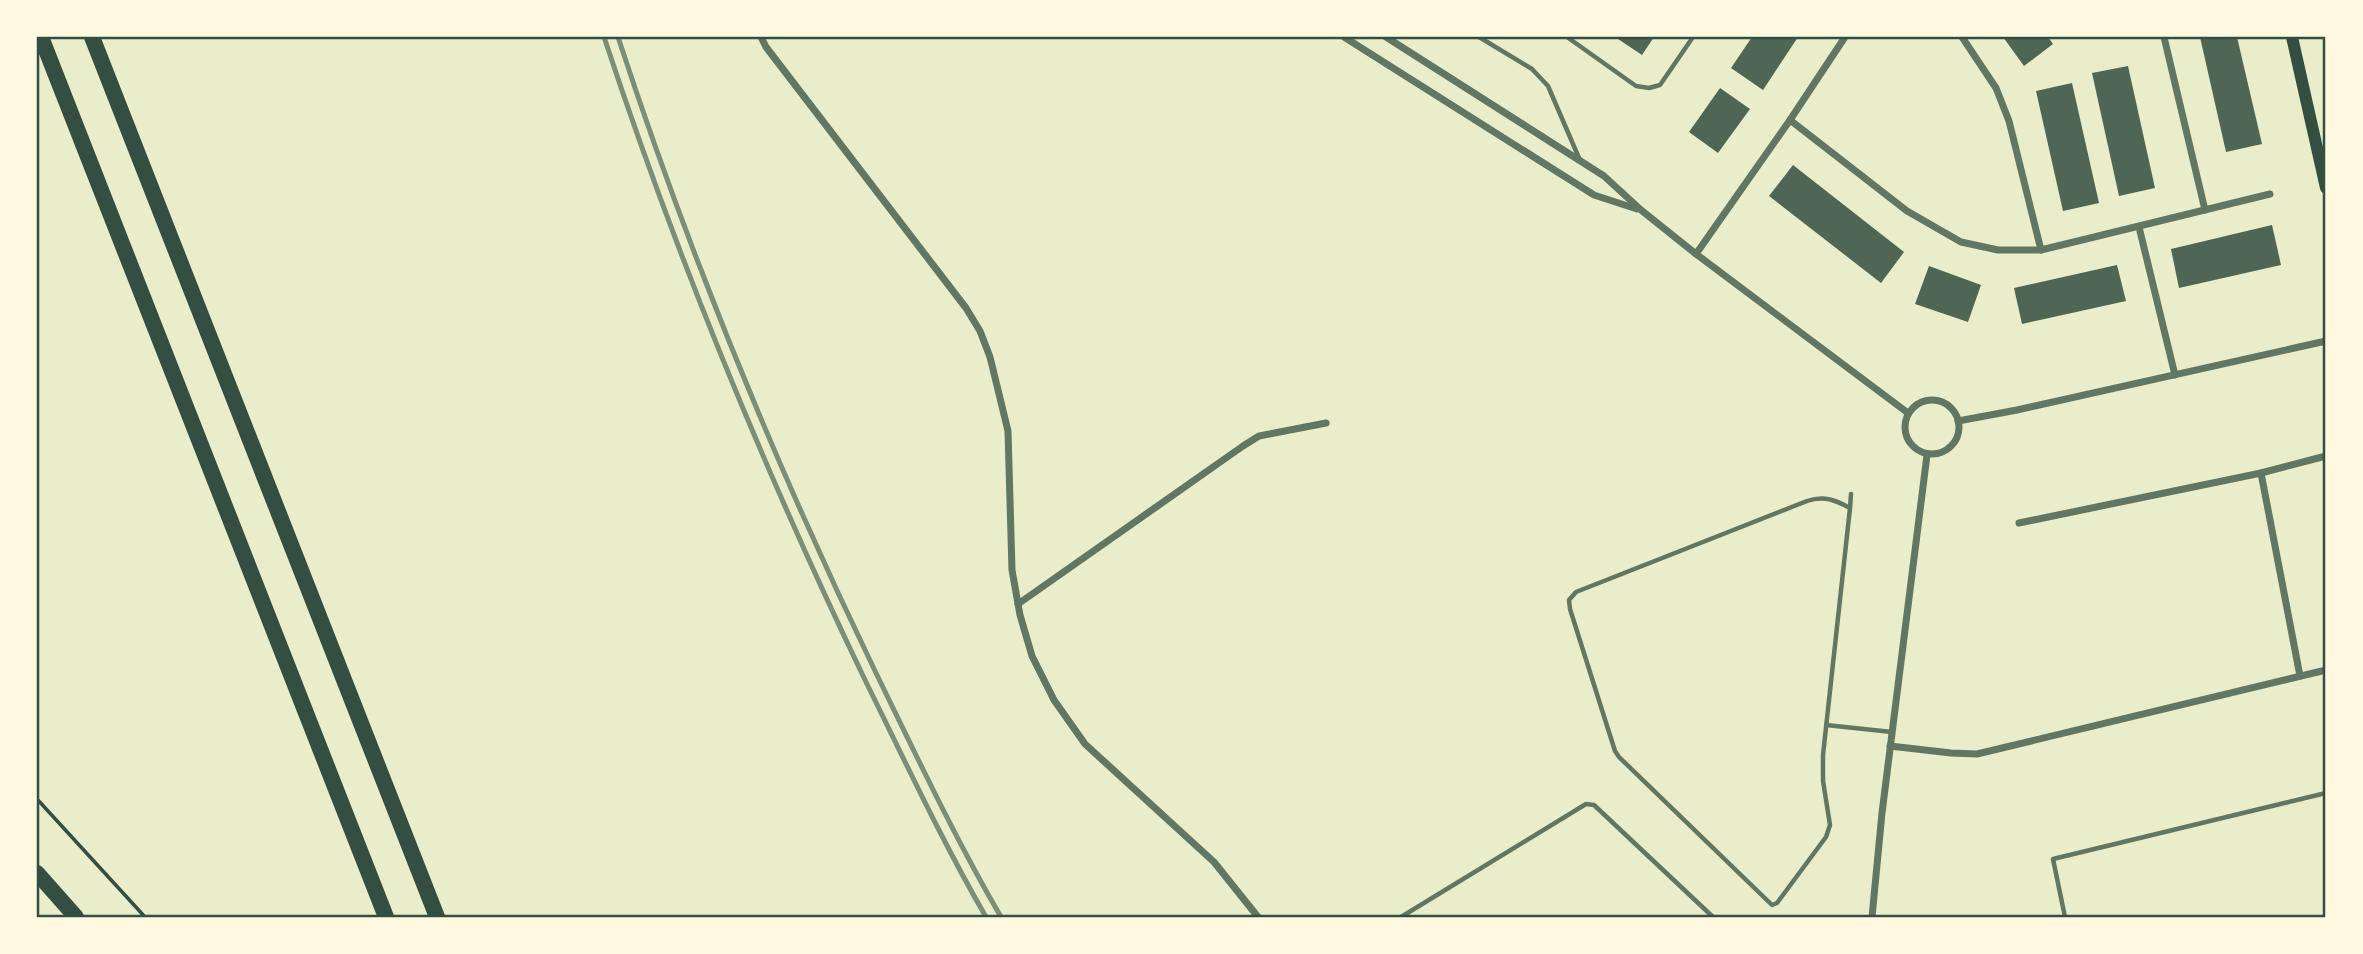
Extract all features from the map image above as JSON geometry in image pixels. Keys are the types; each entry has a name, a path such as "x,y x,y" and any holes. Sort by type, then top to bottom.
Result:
{"highway":[{"path":"41,37 386,917"},
{"path":"92,37 437,917"},
{"path":"37,873 76,917"}],"main road":[{"path":"2292,37 2326,188"}],"street":[{"path":"761,37 966,308 980,331 1001,392 1008,431 1012,570 1018,604 1032,656 1054,700 1085,744 1214,862 1258,917"},
{"path":"1344,37 1588,191 1641,210"},
{"path":"1385,37 1604,176 1696,254 1908,413"},
{"path":"1696,254 1846,37"},
{"path":"1962,37 1996,88 2009,121 2041,250"},
{"path":"2164,37 2205,210"},
{"path":"1790,120 1907,211 1961,242 1998,250 2041,250 2270,194"},
{"path":"2139,227 2175,375"},
{"path":"1958,421 2326,341"},
{"path":"1937,400 1952,408 1958,421 1959,433 1951,448 1927,455 1912,447 1907,439 1905,422 1908,413 1920,402 1937,400"},
{"path":"1018,604 1259,436 1326,423"},
{"path":"1872,917 1890,746 1927,455"},
{"path":"2019,523 2261,473 2326,456"},
{"path":"2261,473 2300,676"},
{"path":"1890,746 1977,754 2326,670"}],"lane":[{"path":"1479,37 1532,69 1548,86 1580,160"},
{"path":"1567,37 1636,86 1649,88 1660,85 1693,37"},
{"path":"1850,508 1834,499 1818,497 1807,500 1576,592 1569,600 1615,751 1625,764 1772,905 1777,904 1826,837 1830,825 1823,755 1850,508 1851,494"},
{"path":"1826,725 1892,733"},
{"path":"2065,917 2053,859 2326,793"},
{"path":"1401,917 1586,804 1594,805 1713,917"}],"path":[{"path":"37,799 145,917"}],"building":[{"path":"1615,37 1654,37 1642,55"},
{"path":"1752,37 1798,37 1763,90 1731,68"},
{"path":"2003,37 2048,37 2053,44 2024,66"},
{"path":"2200,37 2237,37 2262,144 2226,152"},
{"path":"2128,66 2155,188 2119,196 2092,73"},
{"path":"2072,83 2099,203 2063,211 2036,91"},
{"path":"1720,88 1750,109 1718,153 1689,132"},
{"path":"1793,165 1904,252 1881,283 1769,196"},
{"path":"2272,225 2281,265 2179,288 2171,249"},
{"path":"2117,265 2126,301 2022,324 2014,288"},
{"path":"1929,266 1981,285 1968,322 1915,304"}],"railway":[{"path":"604,37 692,283 758,444 866,682 939,830 986,917"},
{"path":"618,37 704,279 803,517 952,827 1001,917"}]}
